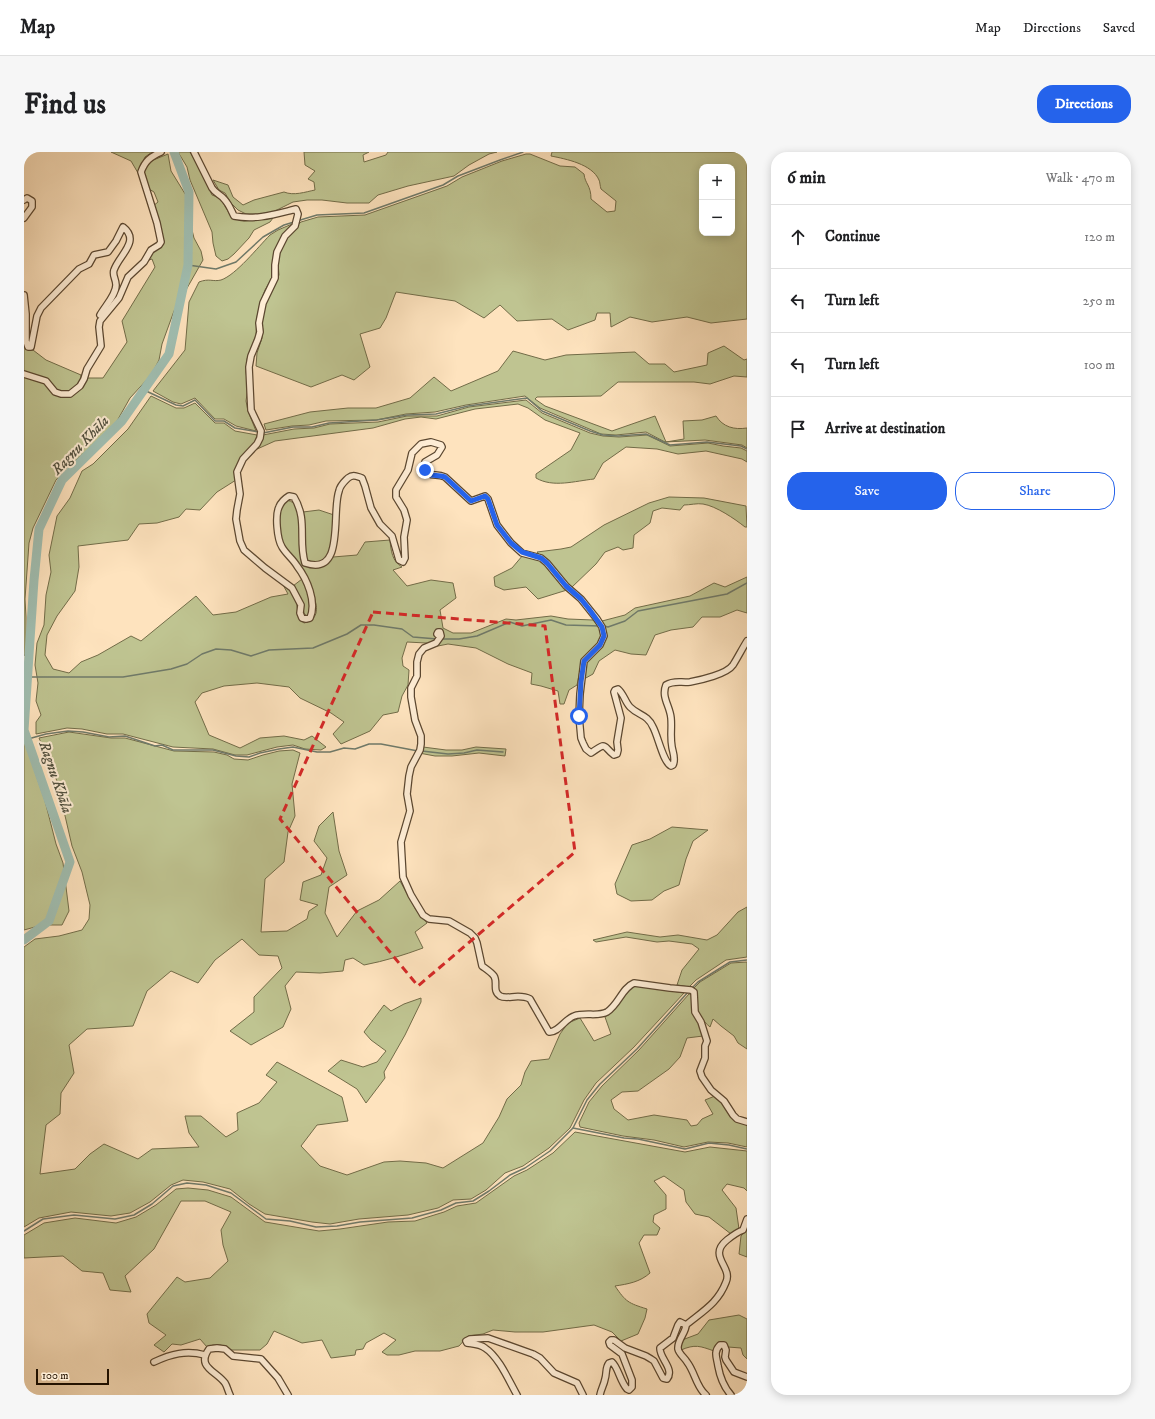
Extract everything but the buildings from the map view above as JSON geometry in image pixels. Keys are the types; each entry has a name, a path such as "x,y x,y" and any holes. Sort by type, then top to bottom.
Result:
{"street":[{"path":"100,321 119,298 128,277 144,262 152,250 161,242 157,223 141,172 143,166 152,156 161,152"},
{"path":"194,152 215,193 225,200 234,216 250,218 262,217 296,209 298,214 295,226 285,236 277,252 275,278 263,303 258,323 260,332 251,356 249,367 251,410 261,431 257,444 243,460 237,472 240,494 236,519 240,541 244,550 292,588 301,605 302,618 310,618 313,613 312,605 310,594 303,576 281,546 278,534 277,514 283,500 289,496 294,497 300,508 303,555 305,563 316,566 322,564 332,555 336,505 339,491 343,482 350,476 355,475 362,478 375,516 380,524 392,536 399,560 403,562 405,558 404,537 407,520 404,510 396,497 396,490 408,470 412,453 421,444 431,442 441,445 442,447 437,455 425,462 424,466 428,473 431,475 445,477 471,501 485,496 488,499 497,525 511,543 522,552 541,558 547,563 566,586 585,604 602,627 604,636 600,645 584,661 581,682 579,716 581,738 582,744 589,752 591,753 604,746 608,748 612,754 617,754 617,742 621,718 614,692 618,689 631,708 642,714 650,722 668,765 673,765 674,757 671,737 671,718 663,691 666,685 670,682 689,682 725,672 733,665 739,652 747,641"},
{"path":"24,200 27,198 32,201 32,207 24,218"},
{"path":"24,295 26,341 28,347 31,347 37,316 41,308 79,269 89,264 94,255 108,252 116,241 123,227 128,231 130,238 124,254 114,270 113,275 117,284 116,289 100,314 101,346 87,369 80,386 70,394 61,394 55,392 46,381 24,374"},
{"path":"439,636 436,643 424,648 419,654 417,662 417,676 411,688 410,697 415,720 421,736 421,744 410,771 407,794 410,811 401,842 401,849 403,878 405,885 417,906 429,919 449,921 470,933 477,943 482,966 494,977 496,981 495,988 498,995 502,997 525,996 530,999 549,1032 556,1030 573,1016 581,1014 603,1014 609,1011 629,985 634,982 691,990 694,992 695,1012 701,1022 707,1040 705,1046 705,1058 700,1071 702,1078 711,1090 720,1097 737,1119 747,1122"},
{"path":"706,1395 699,1388 694,1374 678,1348 681,1335 685,1330 686,1324 709,1307 719,1296 727,1281 727,1276 719,1255 720,1249 722,1244 729,1238 743,1230 747,1219"},
{"path":"600,1395 605,1380 607,1366 612,1362 615,1363 620,1378 627,1389 629,1390 632,1387 632,1380 622,1354 610,1345 609,1342 611,1340 614,1340 629,1350 646,1356 654,1361 663,1378 667,1380 669,1370 661,1354 660,1348 673,1338 680,1322 686,1324"},
{"path":"517,1395 496,1358 485,1347 467,1344 466,1341 470,1339 488,1338 533,1354 540,1358 554,1373 577,1383 583,1395"},
{"path":"731,1395 719,1375 715,1355 717,1347 724,1345 726,1350 726,1360 734,1372 747,1377"},
{"path":"230,1395 226,1383 208,1368 205,1363 205,1355 209,1349 225,1349 234,1356 261,1359 278,1378 288,1395"},
{"path":"154,1362 164,1357 182,1352 205,1355"}],"highlighted area":[{"path":"373,612 545,626 575,852 418,986 280,819"}],"green space":[{"path":"111,152 152,152 145,157 138,173 131,161"},
{"path":"178,152 190,152 198,165 212,195 220,198 232,218 244,221 273,218 270,222 254,230 249,238 228,259 222,261 216,256 212,232 190,180 187,167"},
{"path":"304,152 369,152 363,155 364,162 386,155 388,152 497,152 489,154 469,165 454,176 408,186 378,195 369,203 307,200 293,202 273,212 259,214 246,214 238,210 231,203 225,193 219,190 213,180 228,185 233,197 243,205 254,200 284,192 296,194 315,190 314,182 308,179 315,171 305,165"},
{"path":"552,152 747,152 747,319 711,323 687,317 652,322 630,317 611,327 610,313 597,313 595,320 568,330 552,319 517,321 500,305 484,318 455,301 396,292 386,318 380,328 360,334 370,367 354,380 342,375 311,387 256,366 257,353 263,330 261,320 264,306 279,275 278,262 280,252 290,232 301,222 318,217 365,215 447,186 462,177 502,161 526,154 530,154 560,166 575,167 584,174 591,199 607,212 615,211 616,201 601,189 596,174 585,166 551,156"},
{"path":"168,154 171,171 187,197 187,210 194,238 201,251 203,260 174,311 162,344 159,360 152,374 130,398 110,430 67,468 56,480 33,528 29,543 25,599 26,653 24,656 24,376 46,383 55,393 68,395 85,378 103,378 127,342 122,321 155,267 152,259 148,259 164,241 153,206 158,202 154,192 149,189 143,173 151,161"},
{"path":"292,224 282,236 274,253 272,278 260,303 257,317 256,335 247,359 246,372 248,387 246,401 248,411 256,431 236,426 224,419 215,419 195,398 181,404 173,402 153,391 185,350 189,302 199,282 206,280 221,280 227,277 240,267 270,235"},
{"path":"24,342 26,349 33,350 46,360 81,375 80,381 77,385 69,392 65,393 58,390 49,381 24,372"},
{"path":"724,346 744,360 747,359 747,377 734,376 710,384 694,382 618,382 601,396 537,397 535,399 545,406 612,431 655,416 666,442 646,432 616,435 601,434 540,408 525,396 466,405 435,412 406,414 376,420 326,421 309,425 266,430 264,424 310,412 348,408 376,408 410,398 434,377 451,391 498,371 513,351 545,360 566,355 635,352 649,364 665,364 674,372 707,365 708,353"},
{"path":"151,396 176,408 184,408 195,403 215,423 224,423 235,431 257,435 255,442 249,449 236,480 217,492 200,510 186,509 179,517 157,523 139,524 128,540 78,546 79,567 75,591 57,616 47,635 45,655 53,669 69,673 81,662 98,655 131,636 141,641 196,596 213,615 236,612 271,597 288,594 282,583 291,591 295,599 299,619 304,623 313,618 316,610 315,599 281,542 278,512 286,500 291,501 299,511 302,557 305,566 319,567 324,565 333,557 357,555 365,542 390,540 394,559 402,567 393,570 407,586 431,580 453,583 456,598 440,610 443,628 453,633 471,633 506,619 516,620 551,616 568,619 593,620 600,629 602,635 599,644 582,660 577,685 569,690 564,704 560,704 558,691 531,684 532,673 508,664 476,648 448,644 438,646 426,643 407,642 402,658 403,666 409,670 408,685 402,696 398,712 383,715 370,731 341,744 333,734 344,722 331,713 300,698 289,687 257,683 224,686 202,693 195,702 209,735 240,748 260,738 284,736 304,740 312,736 326,747 321,750 305,749 293,745 277,747 247,755 235,755 213,749 173,747 123,734 107,734 82,729 67,728 36,734 36,722 41,715 36,701 38,683 35,665 37,643 44,625 46,595 51,572 49,555 57,516 70,498 82,471 93,464 128,429"},
{"path":"526,400 542,413 590,433 619,437 647,435 670,446 708,443 741,448 747,451 747,462 742,459 706,451 678,454 657,449 626,447 603,463 594,479 564,483 550,483 536,478 536,474 571,450 580,433 545,420 528,408 518,404 475,409 436,419 421,417 405,419 373,428 275,441 255,450 263,435 294,429 314,428 330,424 378,422 407,416 437,416 469,407"},
{"path":"716,416 722,423 729,427 738,429 747,428 747,448 742,445 705,440 666,442 684,439 683,421 702,420"},
{"path":"669,497 704,498 746,506 747,527 719,510 703,504 684,505 680,510 662,508 653,511 650,523 634,535 633,548 623,550 618,547 605,552 596,564 571,588 537,552 571,547 604,525 649,503"},
{"path":"319,510 334,515 334,526 329,557 316,564 309,562 305,555 303,512"},
{"path":"523,555 541,560 567,590 538,599 526,587 504,590 495,586 494,577 512,568"},
{"path":"747,577 747,613 737,610 720,617 702,617 693,627 671,630 655,635 646,655 631,654 615,650 599,661 593,674 584,679 586,662 598,651 602,643 602,621 625,615 635,608 690,596 714,583 725,587"},
{"path":"302,579 309,597 309,616 306,616 304,613 301,598 293,586"},
{"path":"69,732 111,738 125,738 174,751 214,752 227,755 234,759 248,760 279,751 293,750 300,753 292,784 295,816 288,832 284,862 265,879 261,932 287,931 307,919 309,911 318,905 300,900 303,882 321,875 327,858 314,841 319,826 333,812 339,851 347,875 329,887 325,913 337,937 357,911 379,900 400,881 416,910 427,923 415,932 423,948 394,958 364,965 353,958 345,960 343,971 320,973 296,972 285,986 291,1009 283,1027 251,1045 230,1031 254,1012 254,997 282,968 278,956 259,955 242,939 215,960 198,983 171,971 147,991 133,1026 87,1029 69,1045 74,1073 61,1093 60,1114 46,1125 40,1174 75,1169 90,1154 104,1144 138,1159 152,1149 199,1147 189,1133 185,1116 201,1116 226,1137 238,1130 237,1113 259,1103 277,1082 266,1075 277,1062 342,1097 348,1121 317,1125 301,1146 320,1166 347,1175 384,1162 400,1161 426,1163 443,1168 483,1143 499,1117 507,1099 521,1085 525,1072 531,1061 549,1059 560,1034 568,1023 580,1018 594,1041 611,1034 605,1017 614,1010 636,985 684,993 634,1047 596,1083 584,1100 570,1128 549,1148 523,1166 505,1173 486,1190 471,1199 453,1200 438,1208 408,1215 359,1219 330,1224 265,1214 230,1189 203,1182 183,1180 171,1185 150,1202 130,1213 111,1216 71,1212 39,1218 24,1227 24,947 35,939 59,936 82,930 89,919 90,905 82,872 72,846 57,781 39,738"},
{"path":"24,739 45,801 56,844 63,863 69,911 62,925 42,925 24,930"},
{"path":"423,747 446,750 462,750 476,747 506,749 505,756 479,753 435,756 419,753"},
{"path":"672,827 708,830 693,841 686,859 679,885 664,891 652,900 631,901 617,894 615,884 632,845 650,839"},
{"path":"747,907 747,957 726,960 696,980 689,987 677,985 682,970 699,949 692,944 669,941 657,942 626,937 596,942 593,940 627,932 660,937 678,935 707,940 717,935 738,912"},
{"path":"747,962 747,1049 738,1043 734,1036 713,1019 710,1027 701,1018 697,1010 693,989 700,982 731,963"},
{"path":"689,994 691,994 693,999 703,1036 687,1038 680,1057 669,1069 638,1091 622,1092 611,1100 614,1109 628,1120 654,1115 687,1120 691,1126 697,1125 702,1119 713,1114 705,1100 715,1096 728,1110 747,1124 747,1147 728,1143 708,1142 684,1147 654,1140 623,1136 580,1127 579,1123 589,1102 602,1086 639,1050"},
{"path":"421,998 421,1002 405,1035 384,1072 385,1078 366,1103 357,1089 328,1071 341,1060 363,1067 377,1062 386,1051 371,1040 364,1032 384,1005 391,1011 404,1004"},
{"path":"575,1132 685,1152 710,1147 747,1151 747,1191 744,1188 727,1184 722,1190 736,1208 739,1229 731,1234 709,1217 695,1214 686,1202 684,1190 664,1176 654,1181 666,1195 666,1209 654,1215 653,1222 660,1228 657,1235 644,1235 639,1243 650,1273 638,1281 615,1286 622,1296 628,1301 647,1309 638,1334 621,1341 612,1332 594,1325 543,1332 493,1330 483,1334 468,1336 459,1346 440,1351 415,1351 399,1355 387,1355 382,1352 396,1340 384,1333 366,1343 363,1349 356,1350 355,1355 331,1358 322,1340 302,1343 274,1331 267,1344 260,1350 229,1350 221,1345 207,1347 200,1339 181,1345 172,1344 164,1352 154,1345 166,1335 149,1323 147,1314 177,1277 185,1282 210,1278 228,1261 223,1245 221,1230 231,1212 205,1201 181,1201 154,1249 125,1276 131,1292 110,1290 103,1273 82,1271 63,1256 24,1258 24,1235 44,1223 75,1218 116,1223 136,1217 156,1205 176,1189 188,1188 208,1190 231,1197 265,1222 319,1231 388,1222 415,1221 444,1212 457,1206 476,1203 514,1176 527,1170 553,1153"},
{"path":"747,1227 747,1257 739,1254 741,1236"},
{"path":"739,1315 747,1319 747,1359 743,1355 741,1348 728,1347 725,1344 714,1351 698,1346 681,1350 682,1340 698,1334 709,1320"}],"waterway":[{"name":"Ragnu Khāla","path":"24,940 49,921 70,862 24,730 39,529 62,480 122,421 169,354 188,265 189,192 174,152"},
{"path":"297,221 317,215 364,213 443,185 458,176 523,152"},
{"path":"188,265 216,269 236,262 263,237 284,225 294,222"},
{"path":"144,390 176,405 183,406 195,400 215,421 224,421 235,428 259,432"},
{"path":"263,433 293,427 312,427 329,423 377,420 407,415 436,414 468,406 527,398 542,411 603,435 618,436 646,434 670,445 707,442 741,446 747,449"},
{"path":"604,626 608,627 625,621 638,611 727,594 747,583"},
{"path":"441,639 459,639 477,636 510,622 522,626 551,620 566,625 600,626"},
{"path":"28,677 123,677 171,669 187,664 202,654 216,649 231,650 251,656 269,650 313,648 347,634 361,625 374,625 402,629 413,637 437,639"},
{"name":"Ragnu Khāla","path":"24,688 27,694"},
{"path":"28,739 46,734 68,731 83,732 109,737 125,736 155,746 162,745 173,750 213,750 236,756 249,757 260,753 293,747 317,752 330,752 344,748 355,749 369,744 381,744 418,751"},
{"path":"422,751 448,754 477,750 503,752"},
{"path":"692,988 698,982 730,962 747,960"},
{"path":"24,1231 43,1219 74,1215 115,1219 134,1215 152,1204 173,1186 187,1183 206,1185 231,1193 266,1219 290,1221 316,1227 412,1218 441,1210 456,1203 473,1201 510,1175 525,1168 550,1151 573,1128 587,1100 600,1084 637,1049 689,991"},
{"path":"573,1128 685,1149 709,1143 747,1149"}],"route":[{"path":"425,470 431,475 445,477 471,501 485,496 490,503 497,525 516,549 541,558 547,563 566,586 581,599 597,619 602,627 604,636 600,645 584,661 579,716"}]}
